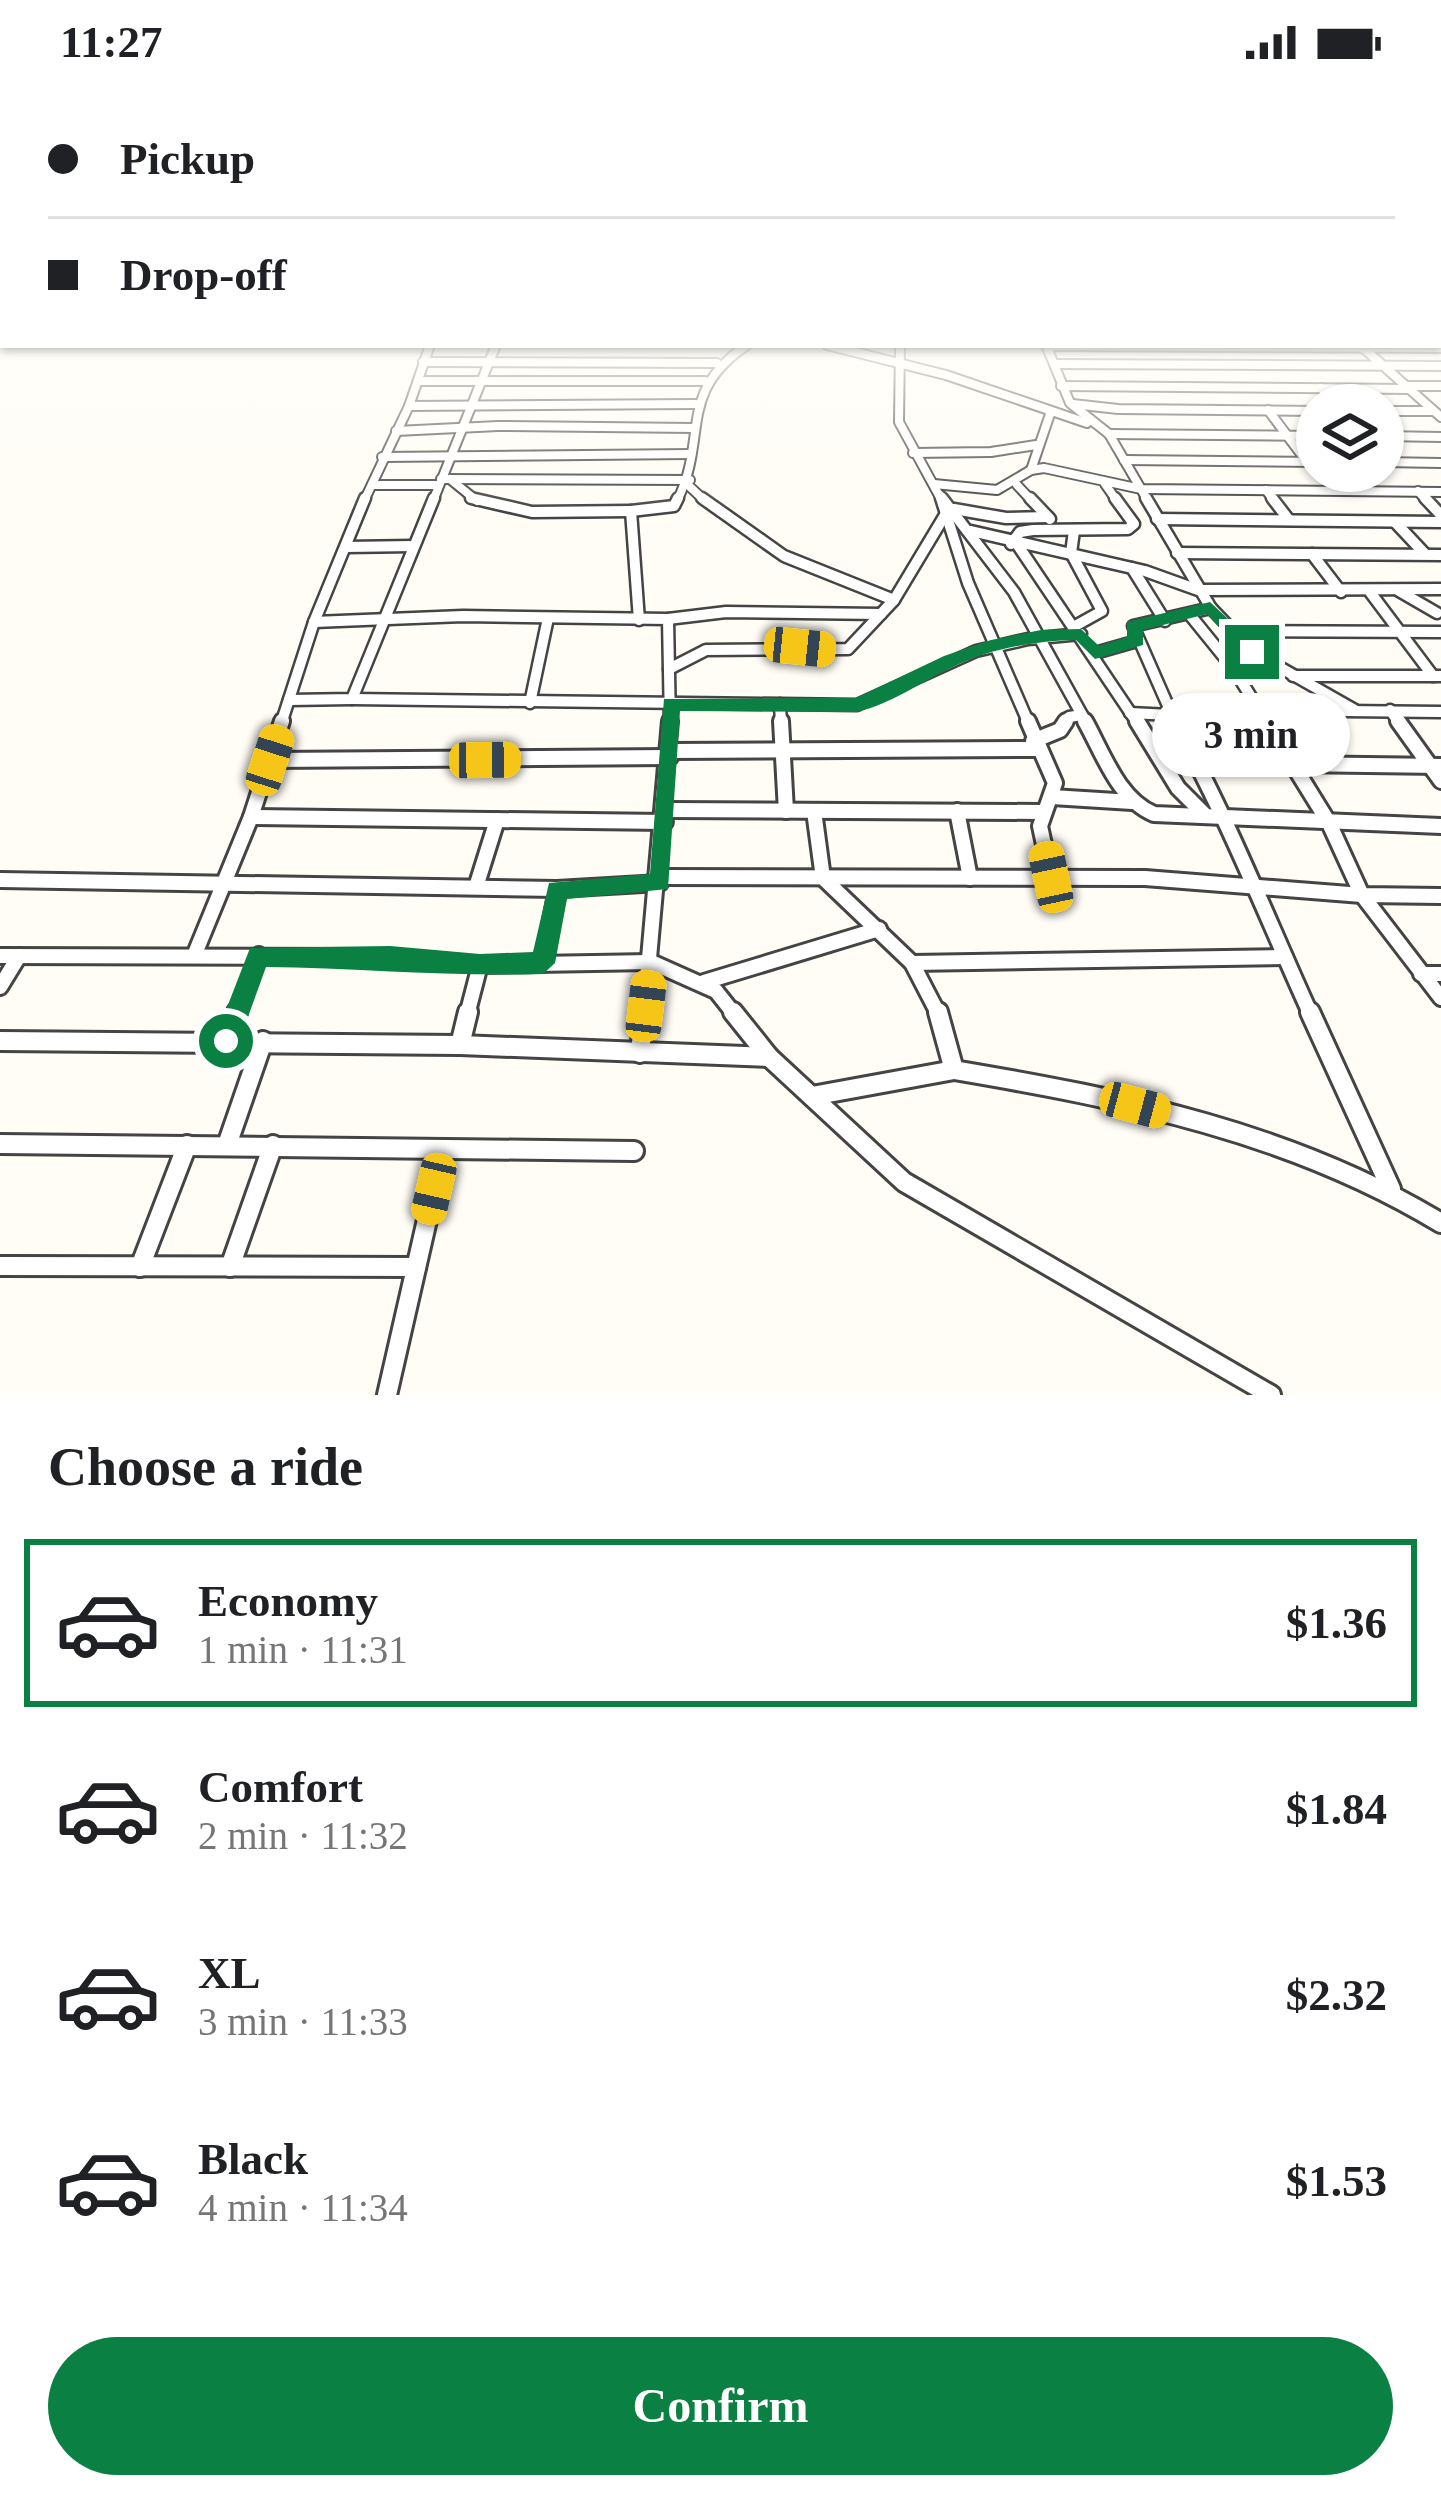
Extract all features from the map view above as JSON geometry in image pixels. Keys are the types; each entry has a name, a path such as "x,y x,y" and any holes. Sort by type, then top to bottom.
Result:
{"street":[{"path":"194,956 228,882 314,622 415,390"},
{"path":"352,699 477,390"},
{"path":"443,481 466,500 510,509 672,508 689,483 701,390"},
{"path":"898,390 899,422 949,512 968,583 1055,783 1041,812 1051,877"},
{"path":"986,390 1094,425"},
{"path":"1063,390 1070,403 1109,434 1198,590 1230,631 1252,652 1355,710"},
{"path":"1154,390 1167,410"},
{"path":"1186,390 1202,410"},
{"path":"1212,390 1237,435"},
{"path":"1411,390 1437,411"},
{"path":"611,428 616,403"},
{"path":"1070,403 1167,410 1296,410"},
{"path":"409,406 696,404"},
{"path":"1268,410 1296,447"},
{"path":"1404,411 1437,411"},
{"path":"937,490 1003,491 1017,485 1031,470 1050,414"},
{"path":"548,453 556,427"},
{"path":"396,431 693,428"},
{"path":"1109,434 1296,436"},
{"path":"1222,435 1242,461"},
{"path":"1404,436 1441,437"},
{"path":"913,452 991,452 1012,445 1036,446"},
{"path":"382,458 451,453 692,454"},
{"path":"1124,460 1296,462"},
{"path":"1404,461 1441,463"},
{"path":"1274,462 1292,490"},
{"path":"1031,470 1063,470 1105,484 1141,489 1441,492"},
{"path":"373,485 689,483 738,532 772,552 810,571 894,600"},
{"path":"1014,544 1020,532 1117,532 1134,524 1105,484"},
{"path":"289,700 874,701 939,665 997,644 1078,630 1102,611 1071,553 1068,531 1017,485"},
{"path":"1266,490 1289,520"},
{"path":"1418,491 1441,519"},
{"path":"631,511 639,620"},
{"path":"669,669 706,650 848,650 894,600 949,512"},
{"path":"949,512 1048,517"},
{"path":"949,512 971,531 1041,635 1132,802"},
{"path":"1157,519 1441,519"},
{"path":"1396,522 1425,554"},
{"path":"971,531 1131,567 1198,590 1441,589"},
{"path":"1014,544 1095,653 1174,774 1178,788 1206,816"},
{"path":"346,548 413,546"},
{"path":"1177,553 1441,554"},
{"path":"1312,554 1340,592"},
{"path":"1131,567 1166,621"},
{"path":"1399,591 1439,612 1419,632"},
{"path":"1370,592 1437,676"},
{"path":"1210,608 1133,626 1137,640 1171,715 1226,814 1252,886 1391,1189"},
{"path":"314,622 639,620 727,612 881,614"},
{"path":"1190,615 1234,668 1293,764 1329,823 1362,895 1441,998"},
{"path":"530,703 548,618"},
{"path":"640,1053 661,880 670,754 668,619"},
{"path":"1230,631 1441,632"},
{"path":"1095,653 1137,640"},
{"path":"1292,676 1437,676"},
{"path":"780,704 786,811"},
{"path":"1258,710 1441,712"},
{"path":"1390,710 1436,766 1441,781"},
{"path":"1130,713 1171,715"},
{"path":"270,760 783,753 1035,744 1060,730 1069,717 1082,715"},
{"path":"1293,764 1436,766"},
{"path":"1052,797 1132,802 1154,814 1441,826"},
{"path":"251,817 497,820 786,811 1041,812"},
{"path":"814,811 823,878 912,963 935,1000 954,1070"},
{"path":"957,812 970,878"},
{"path":"476,887 497,820"},
{"path":"0,880 557,890 661,880 1051,877 1441,896"},
{"path":"543,963 557,890"},
{"path":"704,982 879,928"},
{"path":"0,956 390,957 480,965 651,962 704,982 769,1057 904,1183 1271,1395"},
{"path":"0,987 19,956"},
{"path":"226,1041 259,956"},
{"path":"912,963 1285,957"},
{"path":"460,1046 480,965"},
{"path":"1421,974 1441,974"},
{"path":"0,1041 226,1041 769,1057"},
{"path":"227,1145 262,1042"},
{"path":"812,1096 954,1070 1135,1105 1287,1147 1391,1189 1441,1223"},
{"path":"0,1144 634,1151"},
{"path":"140,1267 187,1145"},
{"path":"230,1267 273,1145"},
{"path":"387,1395 443,1150"},
{"path":"0,1266 416,1267"}],"route":[{"path":"226,1041 259,956 543,963 557,890 660,883 670,704 856,705 874,701 950,660 997,644 1041,635 1081,634 1095,653 1137,640 1133,626 1210,608 1252,652"}]}
